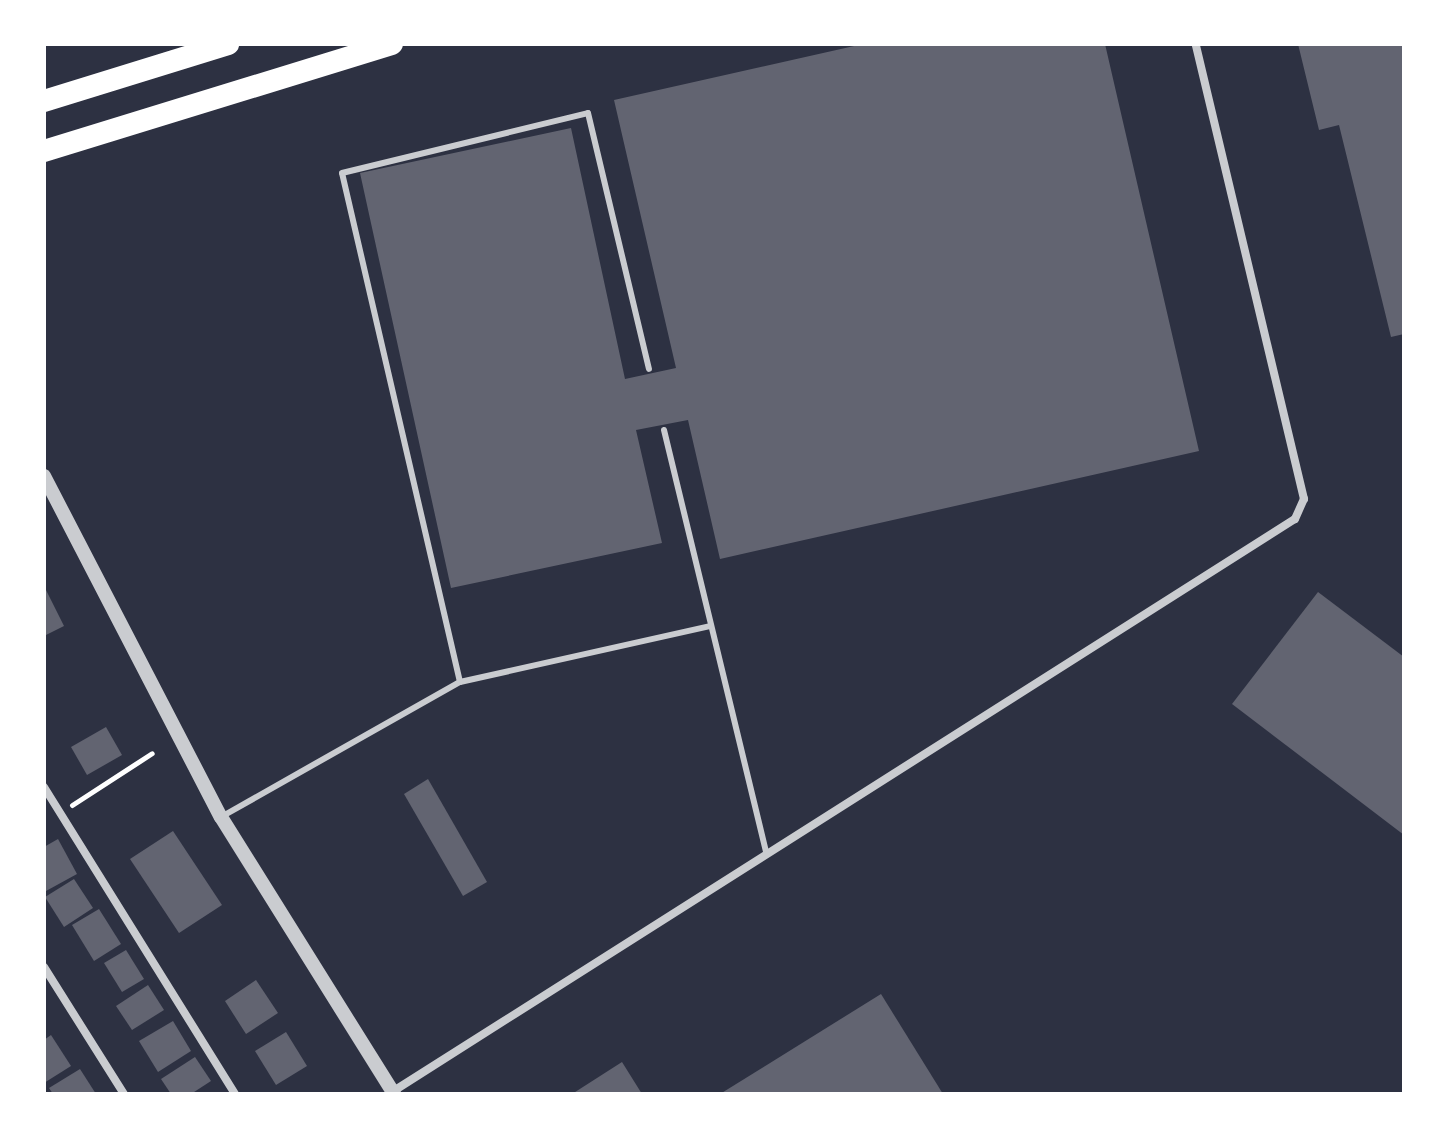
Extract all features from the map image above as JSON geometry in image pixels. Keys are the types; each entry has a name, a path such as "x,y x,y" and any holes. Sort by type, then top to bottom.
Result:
{"highway":[{"path":"44,101 228,44"},
{"path":"44,151 392,44"}],"street":[{"path":"44,476 221,817 391,1093 766,852 1295,519 1304,499 1196,44"},
{"path":"44,787 235,1094"},
{"path":"44,967 124,1094"}],"lane":[{"path":"460,682 342,173 588,113 649,369"},
{"path":"664,430 766,852"},
{"path":"221,817 460,682 710,626"}],"path":[{"path":"60,813 152,753"}],"building":[{"path":"863,44 1105,44 1199,451 720,559 688,420 636,430 662,543 451,588 360,173 571,128 625,379 676,368 614,100"},
{"path":"1298,44 1404,44 1404,334 1391,337 1339,125 1319,130"},
{"path":"44,586 64,626 44,636"},
{"path":"1318,592 1404,657 1404,835 1232,704"},
{"path":"106,727 122,755 87,775 71,747"},
{"path":"428,779 487,882 463,896 404,794"},
{"path":"173,831 222,905 179,933 130,859"},
{"path":"58,839 77,874 46,891 44,847"},
{"path":"74,879 93,908 64,927 45,897"},
{"path":"99,909 121,944 94,961 72,925"},
{"path":"126,950 144,979 122,992 104,963"},
{"path":"256,980 278,1013 246,1034 225,1001"},
{"path":"148,985 164,1010 132,1030 116,1006"},
{"path":"881,994 943,1094 720,1094"},
{"path":"173,1021 191,1051 158,1072 139,1041"},
{"path":"286,1032 307,1066 276,1085 255,1051"},
{"path":"51,1035 71,1066 44,1083 44,1040"},
{"path":"195,1057 211,1081 191,1094 171,1094 161,1079"},
{"path":"622,1062 642,1094 572,1094"},
{"path":"80,1069 96,1094 53,1094 49,1088"}]}
